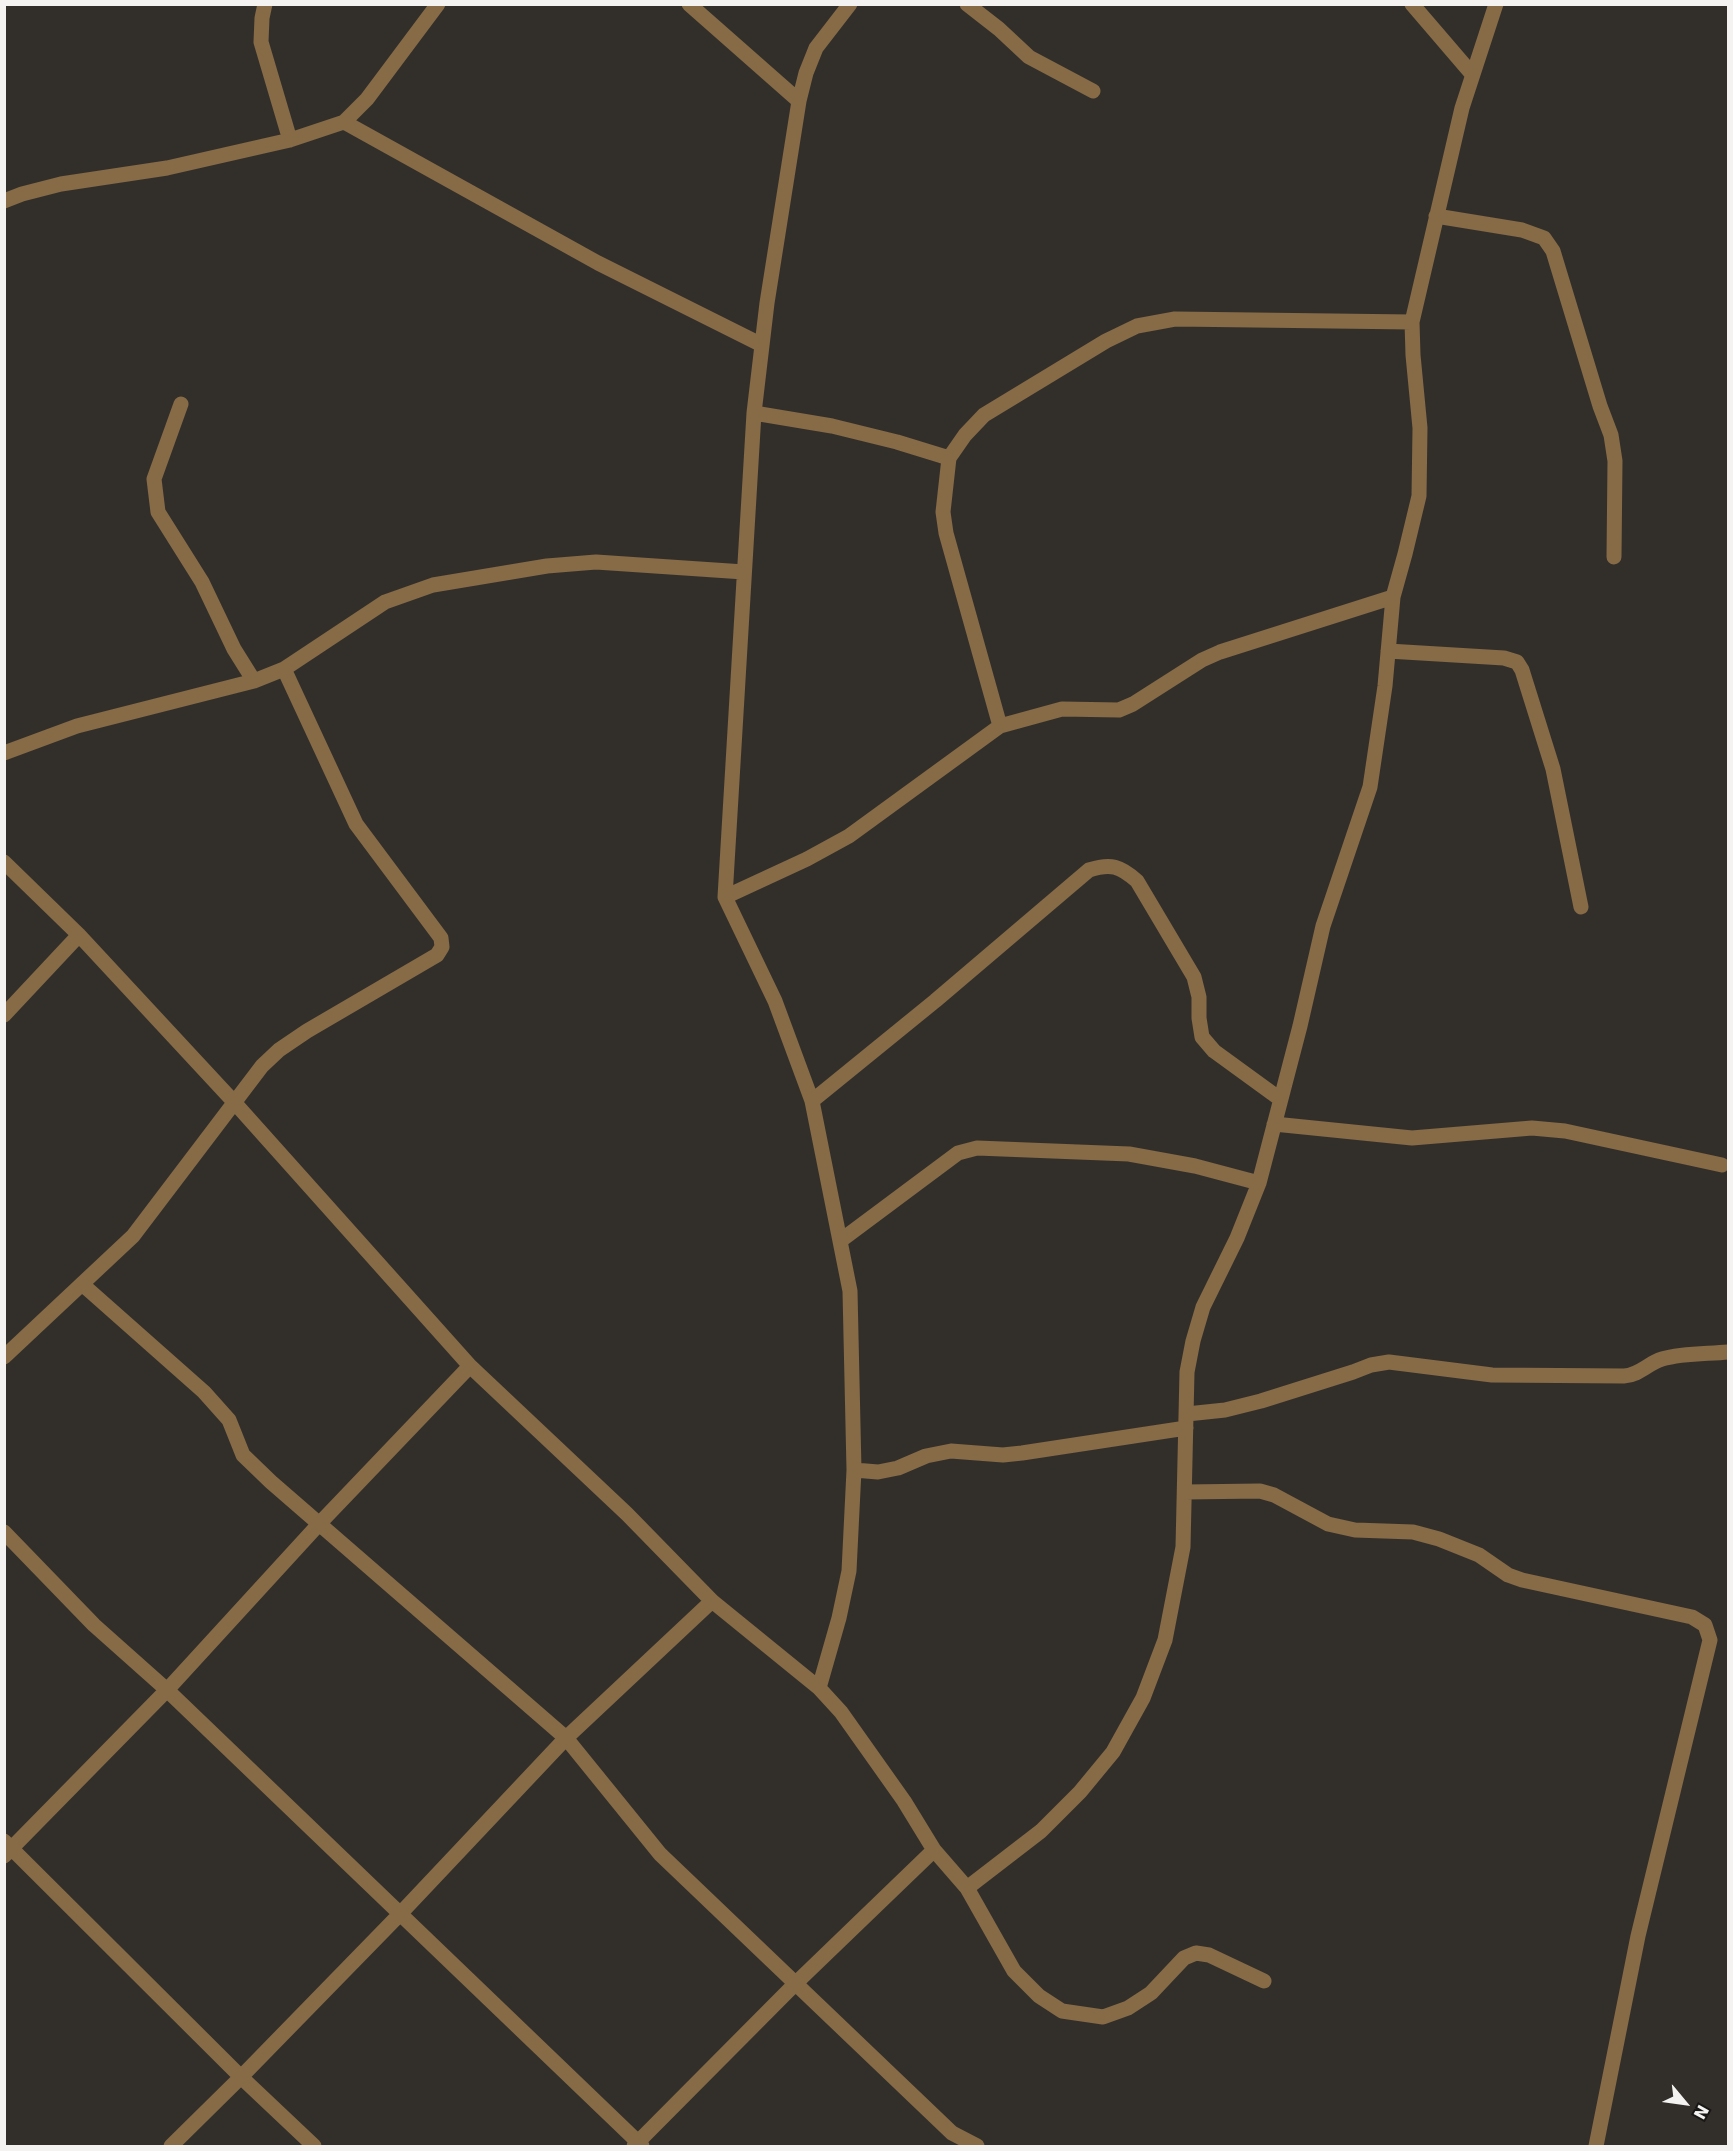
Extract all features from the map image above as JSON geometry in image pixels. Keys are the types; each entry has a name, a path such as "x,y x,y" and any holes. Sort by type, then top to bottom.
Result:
{"street":[{"path":"265,4 261,42 290,140"},
{"path":"4,201 61,184 167,168 290,140 344,122 367,99 438,4"},
{"path":"689,4 799,101"},
{"path":"819,1688 839,1618 849,1571 854,1470 850,1291 812,1101 775,1000 725,897 754,413 762,345 799,101 806,73 816,48 850,4"},
{"path":"967,4 1029,57 1093,91"},
{"path":"1412,4 1472,74"},
{"path":"967,1888 1041,1831 1080,1792 1113,1752 1138,1707 1165,1640 1183,1547 1187,1372 1192,1341 1203,1306 1237,1238 1259,1183 1323,926 1371,787 1385,686 1393,597 1419,496 1420,428 1412,322 1472,74 1496,4"},
{"path":"344,122 598,263 762,345"},
{"path":"1436,216 1522,230 1544,238 1553,251 1599,406 1611,435 1615,460 1614,557"},
{"path":"1000,726 946,533 943,512 949,458 965,435 984,415 1106,341 1137,326 1174,319 1412,322"},
{"path":"181,404 154,479 158,512 202,582 234,649 254,681"},
{"path":"754,413 832,426 949,458"},
{"path":"4,753 77,726 254,681 284,669 385,602 433,585 547,566 596,562 744,572"},
{"path":"725,897 807,859 849,836 1000,726 1062,709 1119,710 1133,704 1202,660 1220,652 1393,597"},
{"path":"1388,651 1504,658 1517,662 1522,670 1553,769 1581,907"},
{"path":"4,1357 133,1236 262,1066 279,1050 307,1031 437,955 442,947 441,938 356,824 284,669"},
{"path":"4,862 80,935 234,1102 470,1366 627,1514 712,1601 819,1688 841,1712 904,1801 934,1850 967,1888 1014,1971 1039,1996 1062,2011 1103,2017 1128,2008 1151,1993 1184,1958 1196,1953 1209,1955 1263,1982"},
{"path":"812,1101 935,1001 1089,870 1105,865 1124,870 1137,881 1194,977 1199,997 1202,1037 1214,1051 1280,1099"},
{"path":"4,1015 80,935"},
{"path":"1274,1124 1412,1138 1532,1128 1564,1131 1722,1165"},
{"path":"840,1241 958,1153 977,1148 1129,1154 1195,1166 1259,1183"},
{"path":"82,1284 204,1392 229,1420 243,1455 566,1738 660,1854 952,2133 977,2146"},
{"path":"854,1470 878,1472 898,1468 926,1456 951,1451 1003,1455 1022,1453 1186,1421 1261,1401 1371,1365 1389,1362 1491,1375 1624,1376 1635,1375 1658,1360 1673,1356 1728,1352"},
{"path":"314,2146 7,1848 167,1690 470,1366"},
{"path":"1185,1492 1260,1491 1274,1495 1328,1524 1355,1530 1413,1532 1439,1539 1479,1555 1509,1575 1522,1580 1692,1617 1705,1624 1710,1640 1638,1936 1596,2146"},
{"path":"4,1532 94,1625 167,1690 638,2145 796,1983 934,1850"},
{"path":"171,2146 400,1914 566,1738 712,1601"}]}
